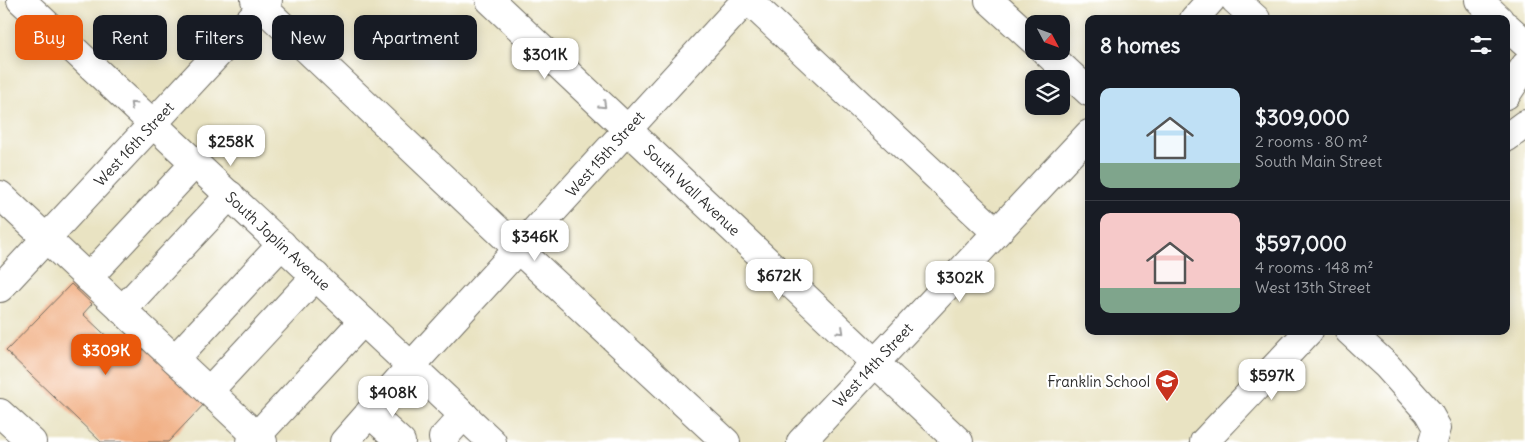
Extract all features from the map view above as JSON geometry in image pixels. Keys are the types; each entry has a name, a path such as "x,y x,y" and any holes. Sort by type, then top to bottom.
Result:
{"street":[{"name":"South Joplin Avenue","path":"21,0 492,442"},
{"name":"South Wall Avenue","path":"490,0 959,442"},
{"name":"West 15th Street","path":"344,442 628,128 747,0"},
{"path":"747,0 996,232"},
{"path":"989,0 1025,33"},
{"path":"1198,15 1211,0"},
{"path":"1235,0 1252,15"},
{"path":"1478,0 1495,15"},
{"name":"West 16th Street","path":"0,288 153,124 262,2"},
{"path":"262,2 518,249 726,442"},
{"path":"1510,30 1525,43"},
{"path":"1055,60 1085,88"},
{"path":"1510,89 1525,66"},
{"path":"1510,135 1525,124"},
{"name":"West 14th Street","path":"801,442 1085,138"},
{"path":"88,278 195,163"},
{"path":"0,195 209,391 257,440 363,321"},
{"path":"122,310 230,195"},
{"path":"175,359 282,244"},
{"path":"209,391 316,276"},
{"path":"1204,442 1305,335"},
{"path":"1353,335 1387,366 1428,412 1436,428 1433,442"},
{"path":"0,413 32,442"},
{"path":"369,413 401,442"},
{"path":"440,441 464,415"}],"building":[{"path":"71,284 92,304 83,314 116,345 133,328 208,400 168,442 101,442 6,351"}],"place":[{"name":"Franklin School","path":"1167,402"}]}
